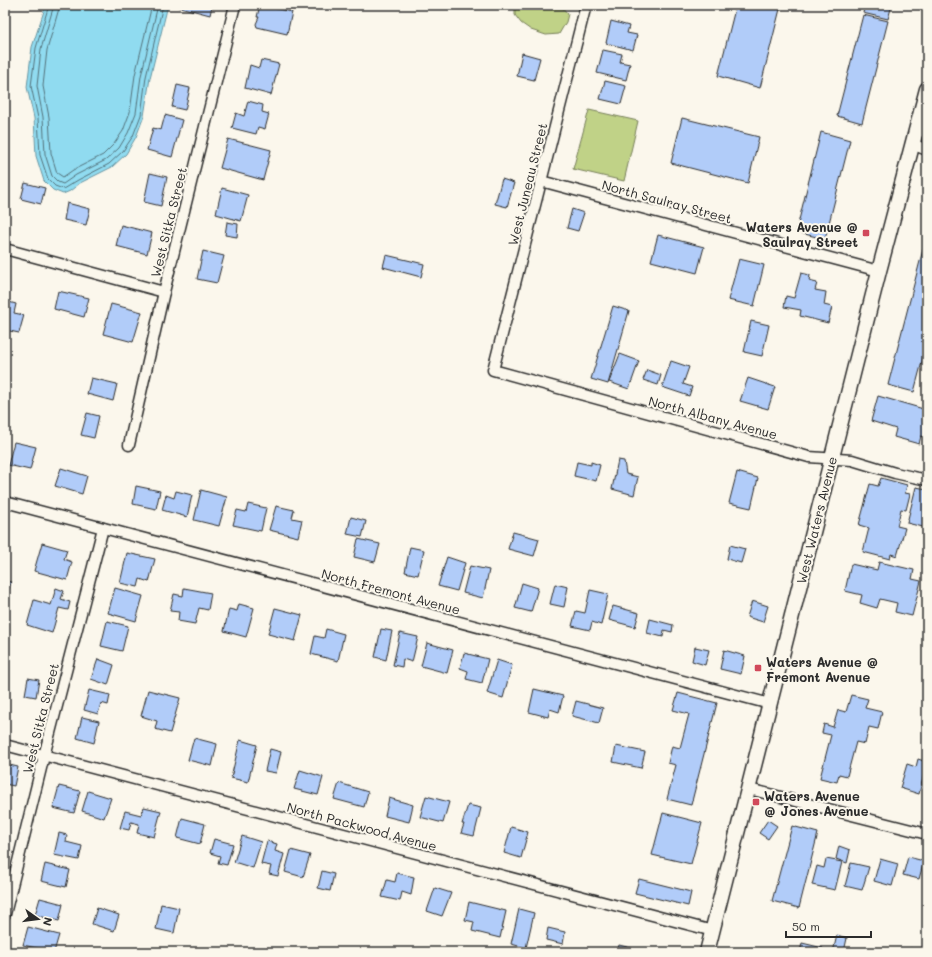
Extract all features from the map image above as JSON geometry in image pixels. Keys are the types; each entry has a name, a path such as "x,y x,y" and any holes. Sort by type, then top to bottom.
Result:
{"main road":[{"name":"West Waters Avenue","path":"707,952 912,144 921,131 927,89"}],"street":[{"name":"West Sitka Street","path":"129,445 164,292 235,5"},
{"name":"West Juneau Street","path":"493,370 586,5"},
{"path":"912,144 927,150"},
{"name":"North Saulray Street","path":"541,181 879,271"},
{"path":"5,249 164,292"},
{"name":"North Albany Avenue","path":"493,370 809,457 852,460 894,473 927,480"},
{"name":"North Fremont Avenue","path":"5,502 770,704"},
{"name":"West Sitka Street","path":"5,914 103,528"},
{"name":"North Packwood Avenue","path":"5,745 712,931"},
{"path":"749,789 927,834"}],"green space":[{"path":"515,5 560,5 568,14 566,22 559,34 546,35 531,30 521,23 515,15"},
{"path":"589,110 638,121 624,181 573,169"}],"water":[{"path":"46,5 168,5 150,78 144,116 136,137 126,154 112,167 80,183 70,191 63,194 53,190 44,181 36,156 34,118 27,87 32,47"}],"building":[{"path":"176,5 209,5 212,6 210,15"},
{"path":"260,5 292,12 287,34 257,27 256,24 259,17 257,17"},
{"path":"736,5 781,5 760,88 718,76"},
{"path":"865,5 892,5 888,19 863,13"},
{"path":"863,15 888,21 862,123 837,116"},
{"path":"611,21 629,26 627,33 637,35 633,50 606,43"},
{"path":"603,50 622,54 620,62 630,64 626,80 597,73"},
{"path":"522,53 540,58 534,80 517,76"},
{"path":"261,60 279,64 271,95 245,88 250,65 259,68"},
{"path":"605,81 626,86 621,104 600,99"},
{"path":"177,85 190,88 185,110 172,107"},
{"path":"248,101 263,105 262,112 269,114 265,129 258,127 256,134 232,128 236,113 244,116"},
{"path":"165,115 182,120 172,157 147,150 153,128 161,130"},
{"path":"682,118 759,137 748,183 671,163"},
{"path":"821,132 850,140 825,239 796,232"},
{"path":"228,139 271,150 263,180 220,168"},
{"path":"150,173 167,177 161,206 144,202"},
{"path":"502,179 514,183 507,207 495,204"},
{"path":"25,183 45,188 41,204 21,199"},
{"path":"222,188 248,195 241,221 216,214"},
{"path":"67,203 90,209 86,225 64,220"},
{"path":"572,209 584,213 578,231 567,228"},
{"path":"227,222 238,224 237,237 225,235"},
{"path":"121,225 152,233 147,254 116,246"},
{"path":"927,234 927,343 914,392 888,385"},
{"path":"658,235 704,247 697,273 651,261"},
{"path":"203,251 224,256 217,283 197,279"},
{"path":"386,255 424,264 421,277 383,267"},
{"path":"739,259 764,265 754,306 728,300"},
{"path":"801,273 810,275 809,281 817,283 815,290 826,292 824,305 832,307 828,323 800,316 801,310 784,307 786,296 794,298"},
{"path":"58,291 89,298 84,317 54,309"},
{"path":"5,301 16,304 14,313 24,315 19,333 5,330"},
{"path":"111,304 142,312 133,342 103,334"},
{"path":"613,306 629,311 608,384 591,379"},
{"path":"751,321 769,325 762,356 744,352"},
{"path":"620,354 639,361 629,389 609,382"},
{"path":"671,361 689,367 683,384 692,387 689,396 662,387"},
{"path":"647,370 661,375 658,385 643,380"},
{"path":"91,378 117,384 113,401 87,394"},
{"path":"748,378 775,387 768,409 740,401"},
{"path":"878,396 927,410 927,438 921,436 919,444 894,437 896,429 871,421"},
{"path":"87,413 99,416 94,438 81,435"},
{"path":"14,442 36,447 30,470 8,465"},
{"path":"618,460 624,461 626,474 638,477 634,495 612,489"},
{"path":"577,462 591,465 591,462 600,465 596,481 574,476"},
{"path":"61,468 87,476 82,494 55,486"},
{"path":"737,472 758,478 751,508 729,503"},
{"path":"881,478 907,485 905,493 910,494 906,510 901,509 897,526 905,528 897,556 891,554 890,559 863,552 869,528 859,525 870,484 878,486"},
{"path":"136,486 160,491 156,509 133,504"},
{"path":"916,487 927,489 927,528 907,523"},
{"path":"201,490 227,497 219,526 194,520"},
{"path":"176,491 192,495 187,517 162,510 166,495 174,498"},
{"path":"248,504 266,508 261,531 233,525 237,510 246,512"},
{"path":"276,506 294,510 292,518 302,520 298,537 269,530"},
{"path":"351,517 366,521 362,537 347,534"},
{"path":"513,532 539,539 534,556 508,549"},
{"path":"358,539 380,544 375,562 354,557"},
{"path":"42,543 67,550 64,559 72,562 67,580 34,571"},
{"path":"730,545 745,549 741,563 727,559"},
{"path":"410,547 424,550 418,575 405,572"},
{"path":"127,553 155,559 149,582 140,579 138,587 120,583"},
{"path":"447,557 465,563 457,591 438,586"},
{"path":"879,562 914,570 912,579 921,581 912,616 895,612 897,603 880,599 877,608 860,603 862,595 845,591 851,564 877,570"},
{"path":"470,566 489,570 483,598 463,593"},
{"path":"5,581 11,582 5,601"},
{"path":"522,583 538,588 531,612 515,608"},
{"path":"555,584 568,587 564,607 550,604"},
{"path":"56,588 64,591 61,599 70,602 68,610 59,608 52,633 27,625 34,600 51,605"},
{"path":"115,588 143,596 136,621 108,613"},
{"path":"184,588 211,593 208,610 199,608 195,624 178,621 179,612 170,611 174,594 183,596"},
{"path":"590,590 608,594 601,625 592,622 590,630 572,626 576,611 585,613"},
{"path":"752,601 768,606 763,622 747,617"},
{"path":"239,604 254,608 246,637 224,631 229,609 237,611"},
{"path":"613,606 639,613 635,627 609,620"},
{"path":"275,608 302,615 295,641 268,634"},
{"path":"650,619 673,625 672,632 664,630 663,637 647,633"},
{"path":"107,621 128,626 122,651 101,646"},
{"path":"326,629 344,634 338,661 311,654 315,636 324,638"},
{"path":"381,629 392,631 386,660 375,657"},
{"path":"400,633 418,637 412,662 403,659 402,667 393,665"},
{"path":"427,643 453,650 447,673 421,666"},
{"path":"695,647 709,650 705,665 692,661"},
{"path":"724,650 745,656 741,674 720,669"},
{"path":"464,653 488,659 482,683 466,679 468,671 460,668"},
{"path":"98,659 114,665 108,685 91,679"},
{"path":"497,660 512,665 503,698 487,693"},
{"path":"28,678 39,680 36,697 25,695"},
{"path":"534,689 563,696 559,712 550,709 548,717 529,712"},
{"path":"89,690 110,695 108,705 101,703 98,714 84,710"},
{"path":"148,690 180,698 170,733 155,729 157,721 141,716"},
{"path":"678,693 717,703 691,805 667,799 676,765 668,763 672,746 680,748 689,714 673,710"},
{"path":"851,695 868,699 865,708 882,712 878,729 869,727 865,744 856,742 847,776 839,774 837,782 820,778 831,735 822,733 824,724 833,727 838,710 846,712"},
{"path":"576,701 603,708 599,723 572,716"},
{"path":"82,717 99,721 94,743 77,738"},
{"path":"194,738 217,744 212,766 188,760"},
{"path":"240,740 257,745 248,782 231,778"},
{"path":"616,746 645,752 641,768 613,762"},
{"path":"270,749 281,752 276,773 265,771"},
{"path":"918,759 927,762 919,794 900,788 907,764 916,767"},
{"path":"5,764 18,767 14,786 5,784"},
{"path":"300,770 323,777 318,795 294,789"},
{"path":"339,783 368,792 364,807 334,799"},
{"path":"59,786 80,791 74,813 53,808"},
{"path":"88,791 111,798 104,818 82,811"},
{"path":"426,796 449,802 443,823 420,817"},
{"path":"389,798 413,805 409,822 385,816"},
{"path":"468,805 481,808 474,836 461,833 464,824 462,824"},
{"path":"144,807 161,811 154,837 137,833 139,824 131,822 129,830 120,828 125,811 141,815"},
{"path":"663,813 702,823 691,864 652,855"},
{"path":"182,818 205,824 200,844 177,838"},
{"path":"768,820 777,826 768,839 759,833"},
{"path":"792,826 818,833 799,908 772,901"},
{"path":"511,827 528,832 521,858 504,853"},
{"path":"59,833 67,835 66,842 82,846 79,860 54,855"},
{"path":"242,836 261,842 253,868 234,862"},
{"path":"214,839 233,844 227,865 218,863 220,856 210,853"},
{"path":"267,841 277,844 275,851 284,854 278,876 269,874 271,866 261,864"},
{"path":"839,846 850,850 847,863 836,859"},
{"path":"291,850 310,855 303,877 285,872"},
{"path":"908,857 924,861 919,879 903,875"},
{"path":"826,859 842,862 835,890 812,885 817,866 824,868"},
{"path":"880,859 898,864 892,886 874,881"},
{"path":"851,863 869,867 862,890 845,886"},
{"path":"45,864 70,870 66,887 41,881"},
{"path":"322,871 334,874 330,891 318,888"},
{"path":"397,873 414,877 411,895 402,892 400,901 382,897 387,880 395,882"},
{"path":"639,879 691,892 688,906 635,893"},
{"path":"435,888 451,893 442,916 427,911"},
{"path":"40,898 63,904 59,921 35,915"},
{"path":"469,902 506,911 500,938 472,931 474,922 465,920"},
{"path":"161,904 179,908 174,933 156,929"},
{"path":"97,908 119,915 114,931 92,924"},
{"path":"519,909 534,913 526,948 511,944"},
{"path":"28,927 59,935 54,952 23,945"},
{"path":"548,928 565,932 563,944 546,940"},
{"path":"837,935 847,938 844,952 833,952"},
{"path":"802,943 823,948 822,952 800,952"},
{"path":"619,945 647,952 617,952"},
{"path":"145,948 154,950 153,952 144,952"},
{"path":"910,948 925,952 909,952"}],"place":[{"name":"Waters Avenue @ Saulray Street","path":"866,233"},
{"name":"Waters Avenue @ Fremont Avenue","path":"758,668"},
{"name":"Waters Avenue @ Jones Avenue","path":"756,802"}]}
